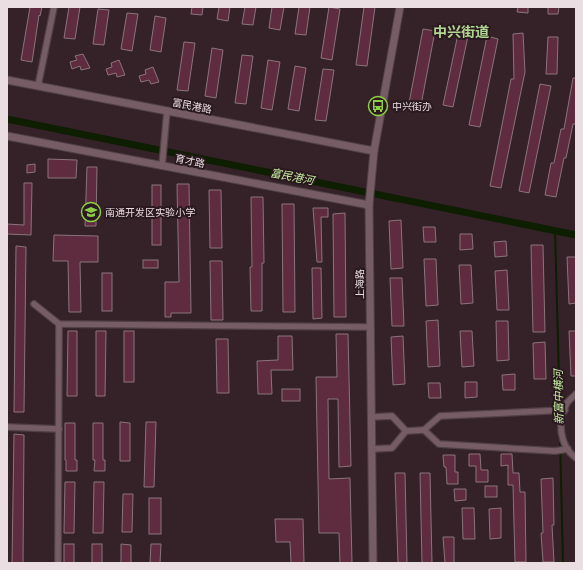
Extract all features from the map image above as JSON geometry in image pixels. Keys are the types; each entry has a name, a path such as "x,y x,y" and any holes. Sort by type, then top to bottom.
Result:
{"street":[{"path":"38,86 54,7"},
{"name":"上海路","path":"373,563 369,204 374,151 400,7"},
{"name":"富民港路","path":"7,80 374,151"},
{"path":"162,165 167,111"},
{"name":"育才路","path":"7,136 369,204"},
{"path":"34,304 59,324 370,326"},
{"path":"58,563 59,324"},
{"path":"576,394 567,403 564,410 561,430 564,444 576,458"},
{"path":"372,449 392,448 406,431 424,430 440,416 564,410"},
{"path":"372,417 392,416 406,431"},
{"path":"7,427 59,429"},
{"path":"424,430 439,444 555,451 568,449"}],"building":[{"path":"30,7 42,7 40,16 39,15 32,62 21,60"},
{"path":"69,7 80,7 75,39 64,38"},
{"path":"192,7 203,7 202,15 191,14"},
{"path":"219,7 230,7 228,21 217,19"},
{"path":"245,7 256,7 253,25 242,24"},
{"path":"272,7 284,7 280,30 269,28"},
{"path":"299,7 310,7 306,35 295,34"},
{"path":"329,7 340,9 332,60 321,58"},
{"path":"364,7 375,7 367,66 356,65"},
{"path":"518,7 528,7 528,13 517,12"},
{"path":"548,7 559,7 558,14 548,14"},
{"path":"98,9 109,10 104,45 93,44"},
{"path":"127,13 138,14 132,51 121,49"},
{"path":"155,16 166,18 161,52 150,50"},
{"path":"423,29 435,31 421,105 409,103"},
{"path":"523,33 525,72 501,188 490,186 511,79 514,79 513,34"},
{"path":"458,34 468,36 453,107 443,105"},
{"path":"487,36 498,39 480,127 469,125"},
{"path":"548,37 558,37 557,74 546,74"},
{"path":"184,42 195,43 188,91 177,90"},
{"path":"212,48 223,50 216,98 205,96"},
{"path":"83,54 90,68 81,70 80,66 72,69 70,62 77,60 75,56"},
{"path":"242,55 253,56 246,104 235,103"},
{"path":"119,60 125,75 117,77 116,73 108,75 106,69 112,67 111,63"},
{"path":"268,60 280,62 272,110 261,108"},
{"path":"295,66 306,68 299,111 288,109"},
{"path":"153,67 159,82 151,84 149,80 141,82 139,76 146,74 145,70"},
{"path":"323,69 334,70 326,121 315,120"},
{"path":"573,78 576,78 576,124 573,124 556,197 545,195 551,163 554,163 561,129 564,129"},
{"path":"540,84 551,86 529,193 519,191"},
{"path":"48,159 77,160 76,178 48,178"},
{"path":"35,164 35,172 27,173 27,165"},
{"path":"87,167 97,167 96,226 85,226"},
{"path":"24,183 32,183 31,235 7,234 7,224 24,225"},
{"path":"177,184 189,184 191,313 171,313 171,317 165,317 165,282 179,282"},
{"path":"152,185 161,185 161,245 152,245"},
{"path":"209,190 221,190 222,248 210,248"},
{"path":"251,197 263,197 264,263 262,263 262,311 251,311"},
{"path":"282,204 294,204 295,312 283,312"},
{"path":"313,208 328,208 328,217 321,217 322,262 317,262"},
{"path":"345,213 346,317 334,317 333,214"},
{"path":"401,220 403,268 391,269 389,221"},
{"path":"423,227 435,227 436,242 424,242"},
{"path":"460,234 472,234 473,249 460,250"},
{"path":"54,235 98,236 98,262 80,262 81,312 69,312 68,261 53,261"},
{"path":"506,241 507,256 495,257 494,242"},
{"path":"531,245 543,245 545,332 533,332"},
{"path":"16,246 26,247 24,412 14,412"},
{"path":"567,257 576,257 576,303 569,304"},
{"path":"424,259 436,259 438,305 426,306"},
{"path":"143,260 158,260 158,268 143,268"},
{"path":"210,261 222,261 223,320 211,320"},
{"path":"459,265 471,265 473,303 461,304"},
{"path":"312,268 321,268 322,318 313,319"},
{"path":"507,270 509,310 497,310 495,271"},
{"path":"102,273 112,273 112,311 102,311"},
{"path":"390,278 402,278 404,326 392,326"},
{"path":"438,320 440,366 428,367 426,321"},
{"path":"496,321 508,321 509,360 497,361"},
{"path":"68,331 77,331 77,396 67,396"},
{"path":"96,331 106,331 105,396 96,396"},
{"path":"124,331 134,331 134,382 124,382"},
{"path":"460,331 472,331 474,366 462,367"},
{"path":"569,331 576,331 576,376 571,376"},
{"path":"336,334 348,334 351,466 339,467 338,399 328,399 329,479 350,478 352,563 340,563 339,533 319,533 316,377 337,377"},
{"path":"278,336 292,336 293,370 271,370 272,394 258,394 257,361 278,360"},
{"path":"403,336 405,384 393,385 391,337"},
{"path":"216,339 228,339 229,393 217,393"},
{"path":"545,342 546,379 534,379 533,343"},
{"path":"515,374 515,390 503,390 502,375"},
{"path":"465,382 477,382 477,397 465,398"},
{"path":"428,383 440,383 441,398 429,398"},
{"path":"282,389 300,389 300,401 282,401"},
{"path":"120,422 130,423 130,461 120,461"},
{"path":"146,422 156,422 154,487 144,487"},
{"path":"65,423 75,423 75,460 77,460 77,471 66,471"},
{"path":"93,423 103,423 103,460 105,460 105,471 94,471 95,460 93,460"},
{"path":"14,434 24,435 23,563 12,563"},
{"path":"469,454 480,454 481,470 488,470 488,482 476,482 476,466 469,466"},
{"path":"501,454 512,454 513,473 519,473 520,492 525,492 526,562 515,562 513,485 508,485 508,465 501,466"},
{"path":"443,455 455,455 455,472 458,472 458,484 447,484 446,467 444,467"},
{"path":"395,473 405,473 407,563 398,563"},
{"path":"420,473 430,473 432,563 422,563"},
{"path":"553,478 554,525 552,525 554,562 543,562 541,533 543,533 541,479"},
{"path":"65,482 75,482 74,533 64,533"},
{"path":"94,482 104,482 103,533 93,533"},
{"path":"485,486 497,486 497,497 485,497"},
{"path":"454,489 466,489 466,500 455,501"},
{"path":"123,494 133,494 132,532 122,532"},
{"path":"149,498 161,498 161,534 149,534"},
{"path":"462,508 474,508 475,539 463,539"},
{"path":"501,508 501,538 490,539 489,509"},
{"path":"275,519 303,519 304,563 291,563 290,542 276,542"},
{"path":"443,537 454,537 454,563 445,563"},
{"path":"64,544 74,544 74,563 64,563"},
{"path":"92,544 102,544 102,563 92,563"},
{"path":"121,544 131,545 131,563 121,563"},
{"path":"151,544 161,544 160,563 150,563"}],"waterway":[{"name":"富民港河","path":"7,119 576,235"},
{"name":"新富中横河","path":"555,230 560,417"},
{"name":"新富中横河","path":"560,437 563,563"}],"place":[{"name":"中兴街办","path":"378,106"},
{"name":"南通开发区实验小学","path":"91,212"}],"district":[{"name":"中兴街道","path":"461,32"}]}
